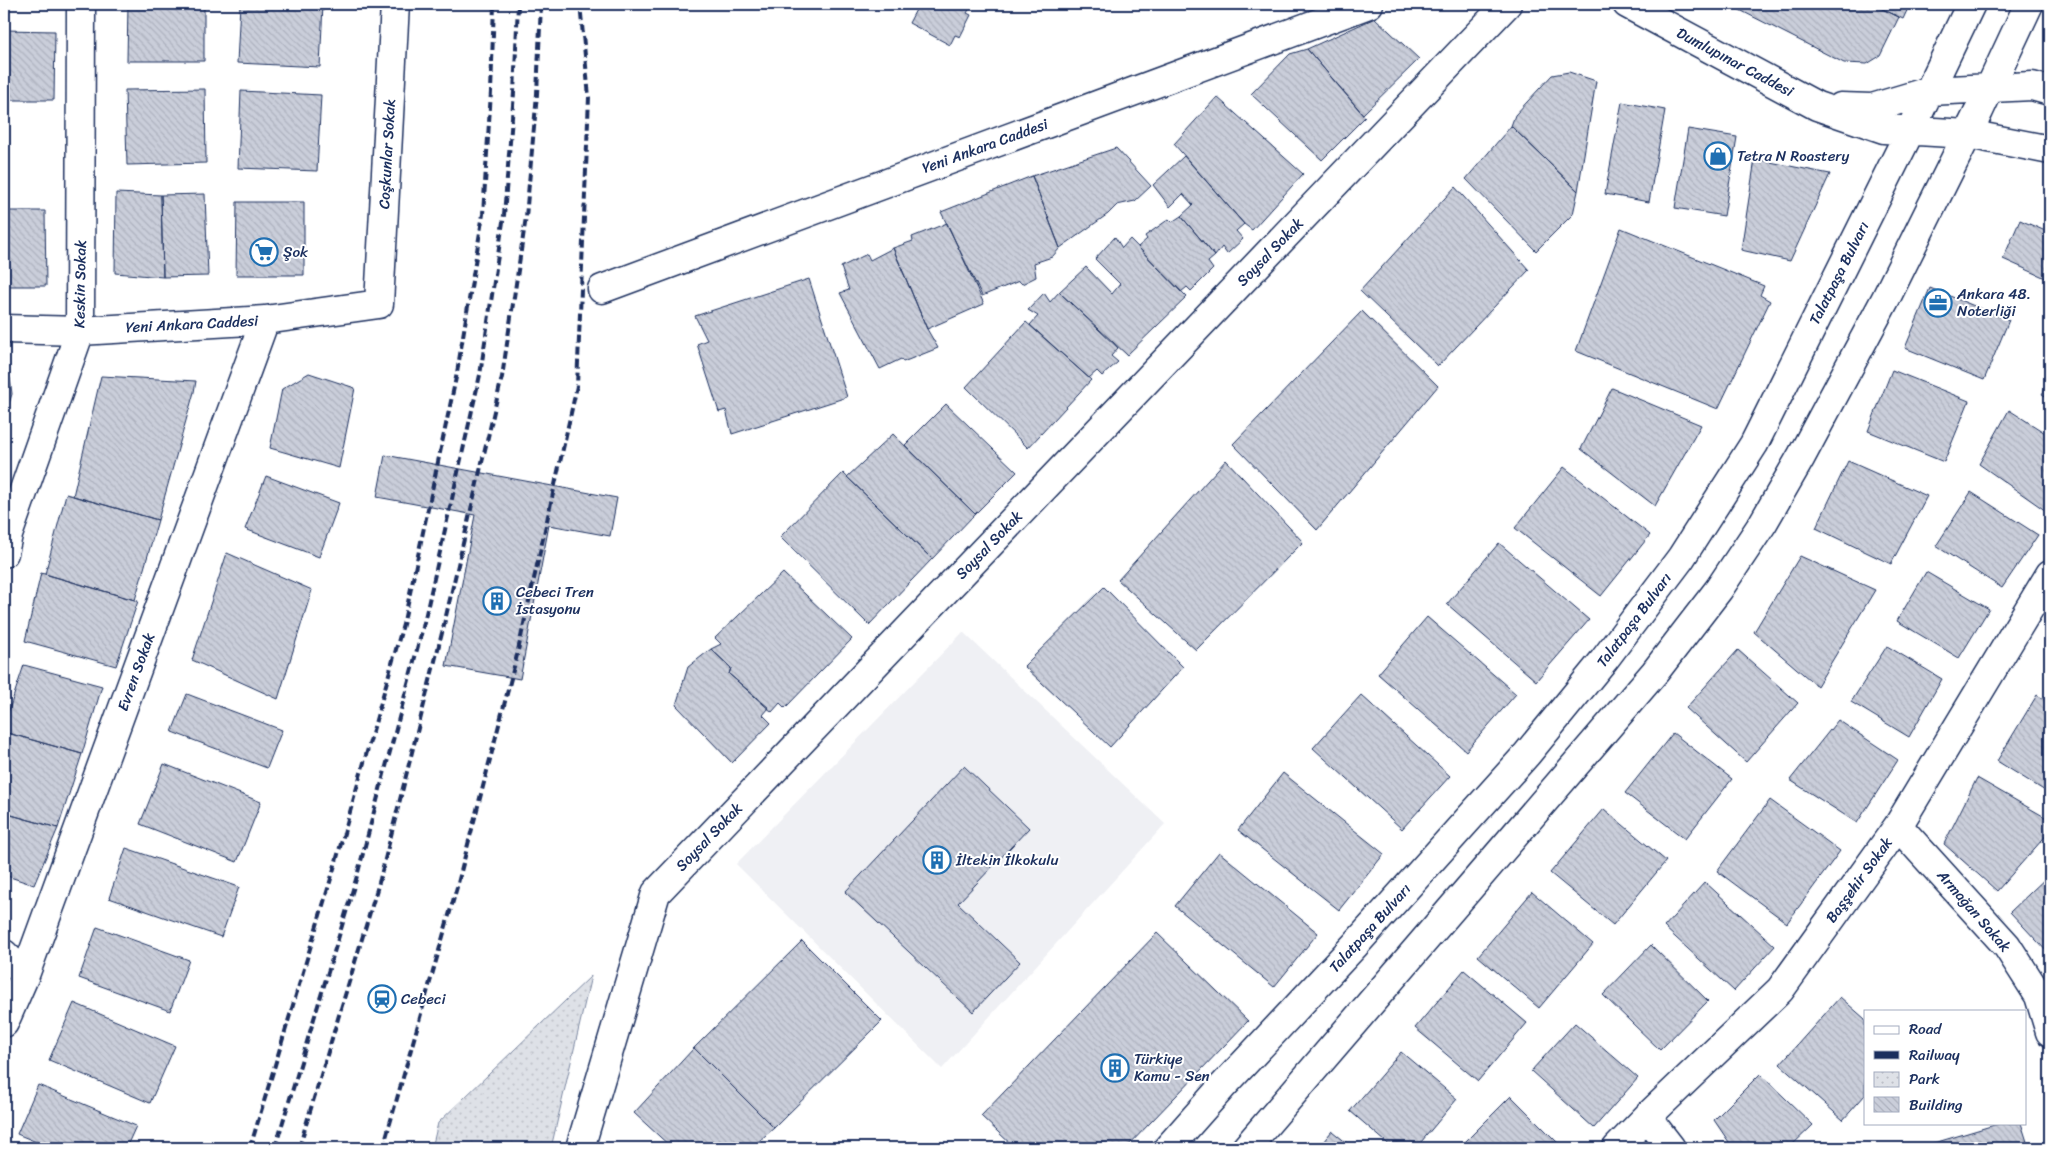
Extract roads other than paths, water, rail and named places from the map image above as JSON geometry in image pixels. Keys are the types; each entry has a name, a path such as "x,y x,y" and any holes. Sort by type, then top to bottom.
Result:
{"street":[{"name":"Keskin Sokak","path":"4,552 8,535 80,331 81,4"},
{"name":"Coşkunlar Sokak","path":"379,304 395,4"},
{"name":"Yeni Ankara Caddesi","path":"602,289 1369,4"},
{"name":"Soysal Sokak","path":"580,1148 656,893 1507,4"},
{"name":"Dumlupınar Caddesi","path":"1627,4 1817,106 1884,129 1968,134 2050,150"},
{"name":"Talatpaşa Bulvarı","path":"1168,1148 1222,1087 1355,945 1527,754 1604,660 1682,558 1754,444 1971,4"},
{"path":"1246,1148 1655,672 1719,589 1763,523 1886,298 1968,134 2029,4"},
{"name":"Dumlupınar Caddesi","path":"1817,106 1872,108 1929,91 2032,86 2050,91"},
{"name":"Yeni Ankara Caddesi","path":"4,329 80,331 265,320 379,304"},
{"name":"Evren Sokak","path":"4,1023 25,975 265,320"},
{"name":"Başşehir Sokak","path":"1618,1148 1647,1117 1780,990 1898,826 2050,574"},
{"name":"Armağan Sokak","path":"1898,826 2007,946 2039,996 2050,1032"},
{"path":"4,954 25,975"},
{"path":"1647,1117 1671,1148"}],"railway":[{"path":"250,1148 333,872 404,621 457,373 483,214 491,92 494,4"},
{"path":"275,1148 357,876 423,627 480,375 504,215 514,93 518,4"},
{"path":"299,1148 380,879 442,633 502,377 526,217 537,94 541,4"},
{"path":"383,1148 457,887 517,655 577,386 589,97 580,4"}],"place":[{"name":"Tetra N Roastery","path":"1718,156"},
{"name":"Şok","path":"264,252"},
{"name":"Ankara 48. Noterliği","path":"1938,303"},
{"name":"Cebeci Tren İstasyonu","path":"497,601"},
{"name":"İltekin İlkokulu","path":"937,860"},
{"name":"Cebeci","path":"382,999"},
{"name":"Türkiye Kamu - Sen","path":"1115,1068"}]}
